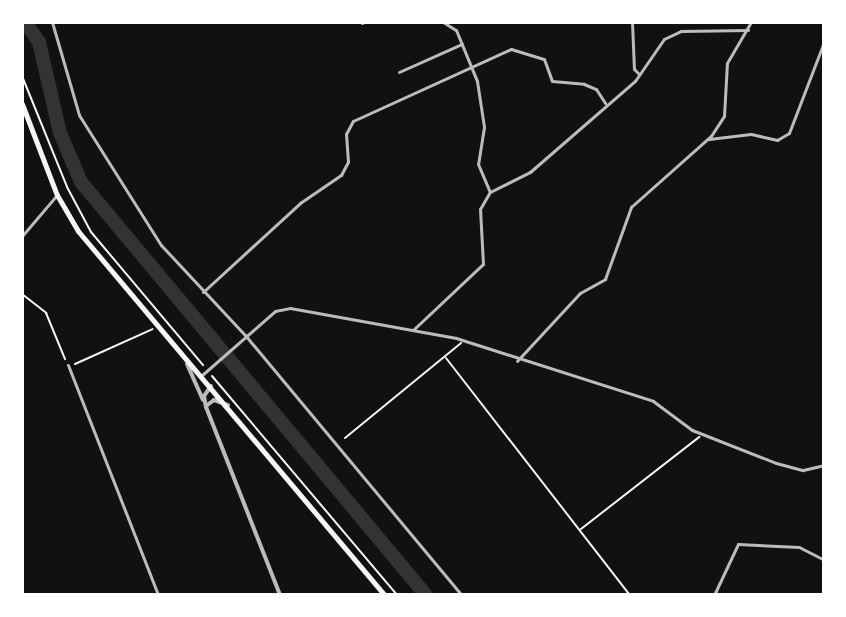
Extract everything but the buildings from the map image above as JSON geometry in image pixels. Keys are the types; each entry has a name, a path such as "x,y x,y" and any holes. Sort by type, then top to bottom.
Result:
{"main road":[{"path":"22,104 57,195 78,231 157,326 204,372 211,386 384,595"}],"street":[{"path":"52,22 79,115 161,245 245,336 462,595"},
{"path":"443,22 456,30 472,69 484,127 478,164 490,192"},
{"path":"632,22 634,69 639,74"},
{"path":"517,361 580,293 605,279 616,260 625,214 705,140 724,116 727,63 751,22"},
{"path":"414,329 483,264 480,209 490,192 530,172 639,74 664,39 681,31 748,30"},
{"path":"705,140 751,134 777,140 789,133 824,42"},
{"path":"399,72 462,44"},
{"path":"203,292 300,203 341,175 348,162 346,134 353,121 511,49 544,59 552,81 584,84 596,89 605,103"},
{"path":"22,236 57,195"},
{"path":"204,372 275,311 290,308 414,329 461,341 653,401 702,434 803,470 824,465"},
{"path":"182,351 280,595"},
{"path":"68,365 158,595"},
{"path":"206,407 204,396 211,386"},
{"path":"206,407 214,400 228,405"},
{"path":"714,595 738,544 799,547 824,560"}],"path":[{"path":"22,76 91,232 204,372 397,595"},
{"path":"22,294 46,313 68,365 87,362 157,326"},
{"path":"345,438 446,358 461,341"},
{"path":"446,358 630,595"},
{"path":"580,530 702,434"}],"waterway":[{"path":"25,22 39,42 60,133 81,182 426,595"}]}
